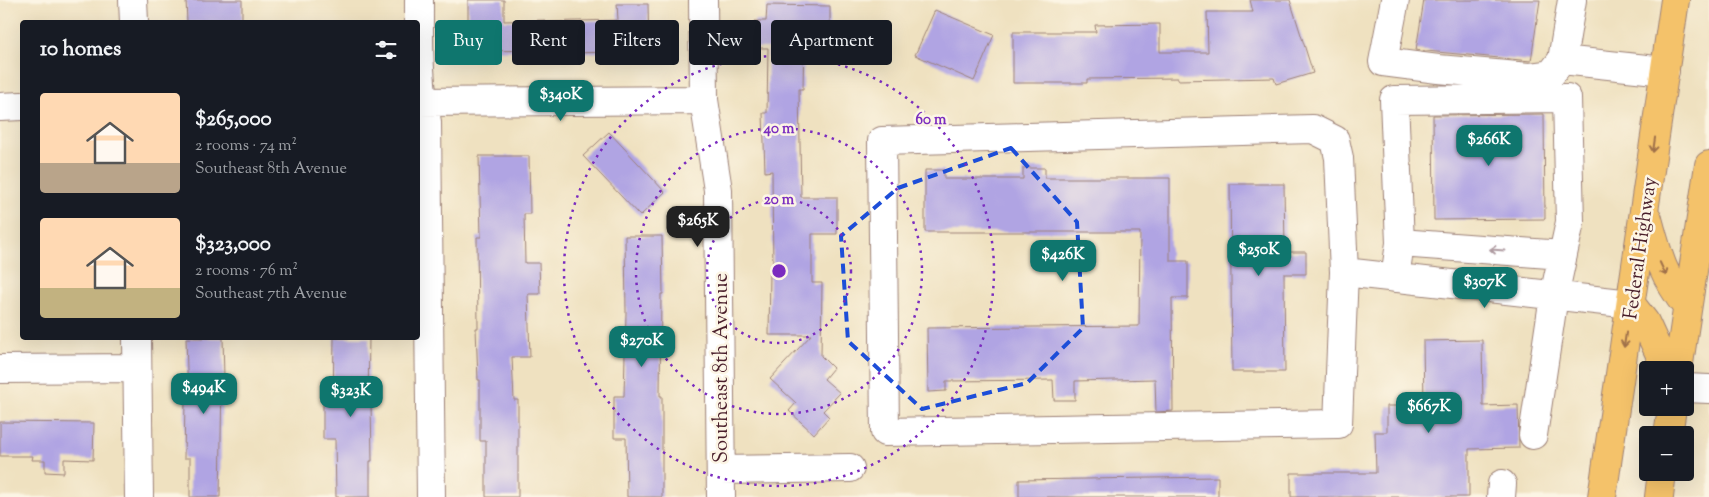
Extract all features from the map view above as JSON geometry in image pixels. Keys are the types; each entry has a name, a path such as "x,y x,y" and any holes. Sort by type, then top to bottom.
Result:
{"main road":[{"name":"Federal Highway","path":"1602,497 1676,0"},
{"path":"1679,361 1709,165"},
{"path":"1645,205 1658,259 1672,288 1687,307"},
{"path":"1631,304 1645,322 1663,361"},
{"path":"1659,497 1661,481"}],"street":[{"path":"133,0 134,20"},
{"path":"419,0 419,20"},
{"name":"Southeast 8th Avenue","path":"703,0 704,100 718,190 721,497"},
{"path":"1395,0 1383,62 1529,77 1551,74 1562,60 1572,0"},
{"path":"1562,60 1665,72"},
{"path":"420,65 420,102 427,122 431,497"},
{"path":"1395,278 1400,244 1394,100 1567,98 1570,222 1554,296 1533,434"},
{"path":"420,102 704,100"},
{"path":"0,106 20,106"},
{"path":"1314,129 1335,140 1339,158 1344,272 1338,424 885,432 882,141 1314,129"},
{"path":"1400,244 1563,255"},
{"path":"1344,272 1631,304"},
{"path":"137,340 139,497"},
{"path":"0,369 137,368"},
{"path":"1694,388 1709,389"},
{"path":"721,470 850,468"}],"highlighted area":[{"path":"1011,148 1077,222 1083,328 1027,383 922,409 848,341 841,236 898,188"}],"building":[{"path":"186,0 242,0 242,20 187,20"},
{"path":"468,0 504,0 504,21 512,21 512,51 502,51 502,20 468,20"},
{"path":"1250,0 1290,0 1313,73 1276,84 1274,78 1087,79 1087,83 1013,83 1013,32 1096,32 1095,25 1160,24 1160,52 1208,52 1207,12 1253,12"},
{"path":"1424,0 1540,0 1531,61 1416,50"},
{"path":"617,4 648,4 648,20 618,20"},
{"path":"767,5 830,6 830,20 771,20 771,65 803,65 803,89 799,89 801,197 837,197 837,234 812,234 812,283 822,283 821,356 833,368 824,379 840,393 823,411 829,417 814,434 789,411 796,403 770,379 811,335 769,335 770,272 773,273 772,171 765,172 763,113 767,113 768,48 761,48 761,21 766,21"},
{"path":"935,10 994,35 974,81 915,55"},
{"path":"585,21 595,21 595,52 585,53"},
{"path":"1544,114 1545,219 1434,220 1433,115"},
{"path":"609,132 665,192 640,216 583,156"},
{"path":"479,156 529,156 530,214 524,214 525,263 539,263 540,294 528,294 530,357 512,357 514,400 518,400 518,497 486,497 486,441 480,441 480,380 478,380 476,328 478,328 477,237 481,237"},
{"path":"1023,168 1045,168 1045,178 1170,178 1170,261 1188,261 1188,298 1172,298 1173,411 1156,412 1155,379 1075,381 1075,400 1054,400 1053,380 946,381 946,391 928,392 927,328 1139,326 1140,232 925,232 925,170 944,170 944,179 1023,179"},
{"path":"1230,184 1284,184 1285,252 1306,252 1306,274 1284,274 1285,372 1232,372"},
{"path":"625,236 662,236 663,294 661,294 660,396 662,396 662,497 627,497 626,438 614,438 614,396 624,396"},
{"path":"186,340 223,340 224,377 222,377 220,497 190,497 190,458 184,458 185,401 188,401"},
{"path":"334,340 369,340 368,403 371,403 372,461 370,461 370,497 336,497 335,439 323,439 323,404 333,403"},
{"path":"1482,340 1483,406 1518,405 1519,448 1469,449 1469,497 1291,497 1291,473 1376,473 1375,432 1387,432 1387,406 1424,406 1423,341"},
{"path":"0,422 94,423 93,460 64,459 64,473 45,472 45,460 32,460 33,456 0,456"},
{"path":"1218,477 1218,497 1019,497 1019,480"}]}
